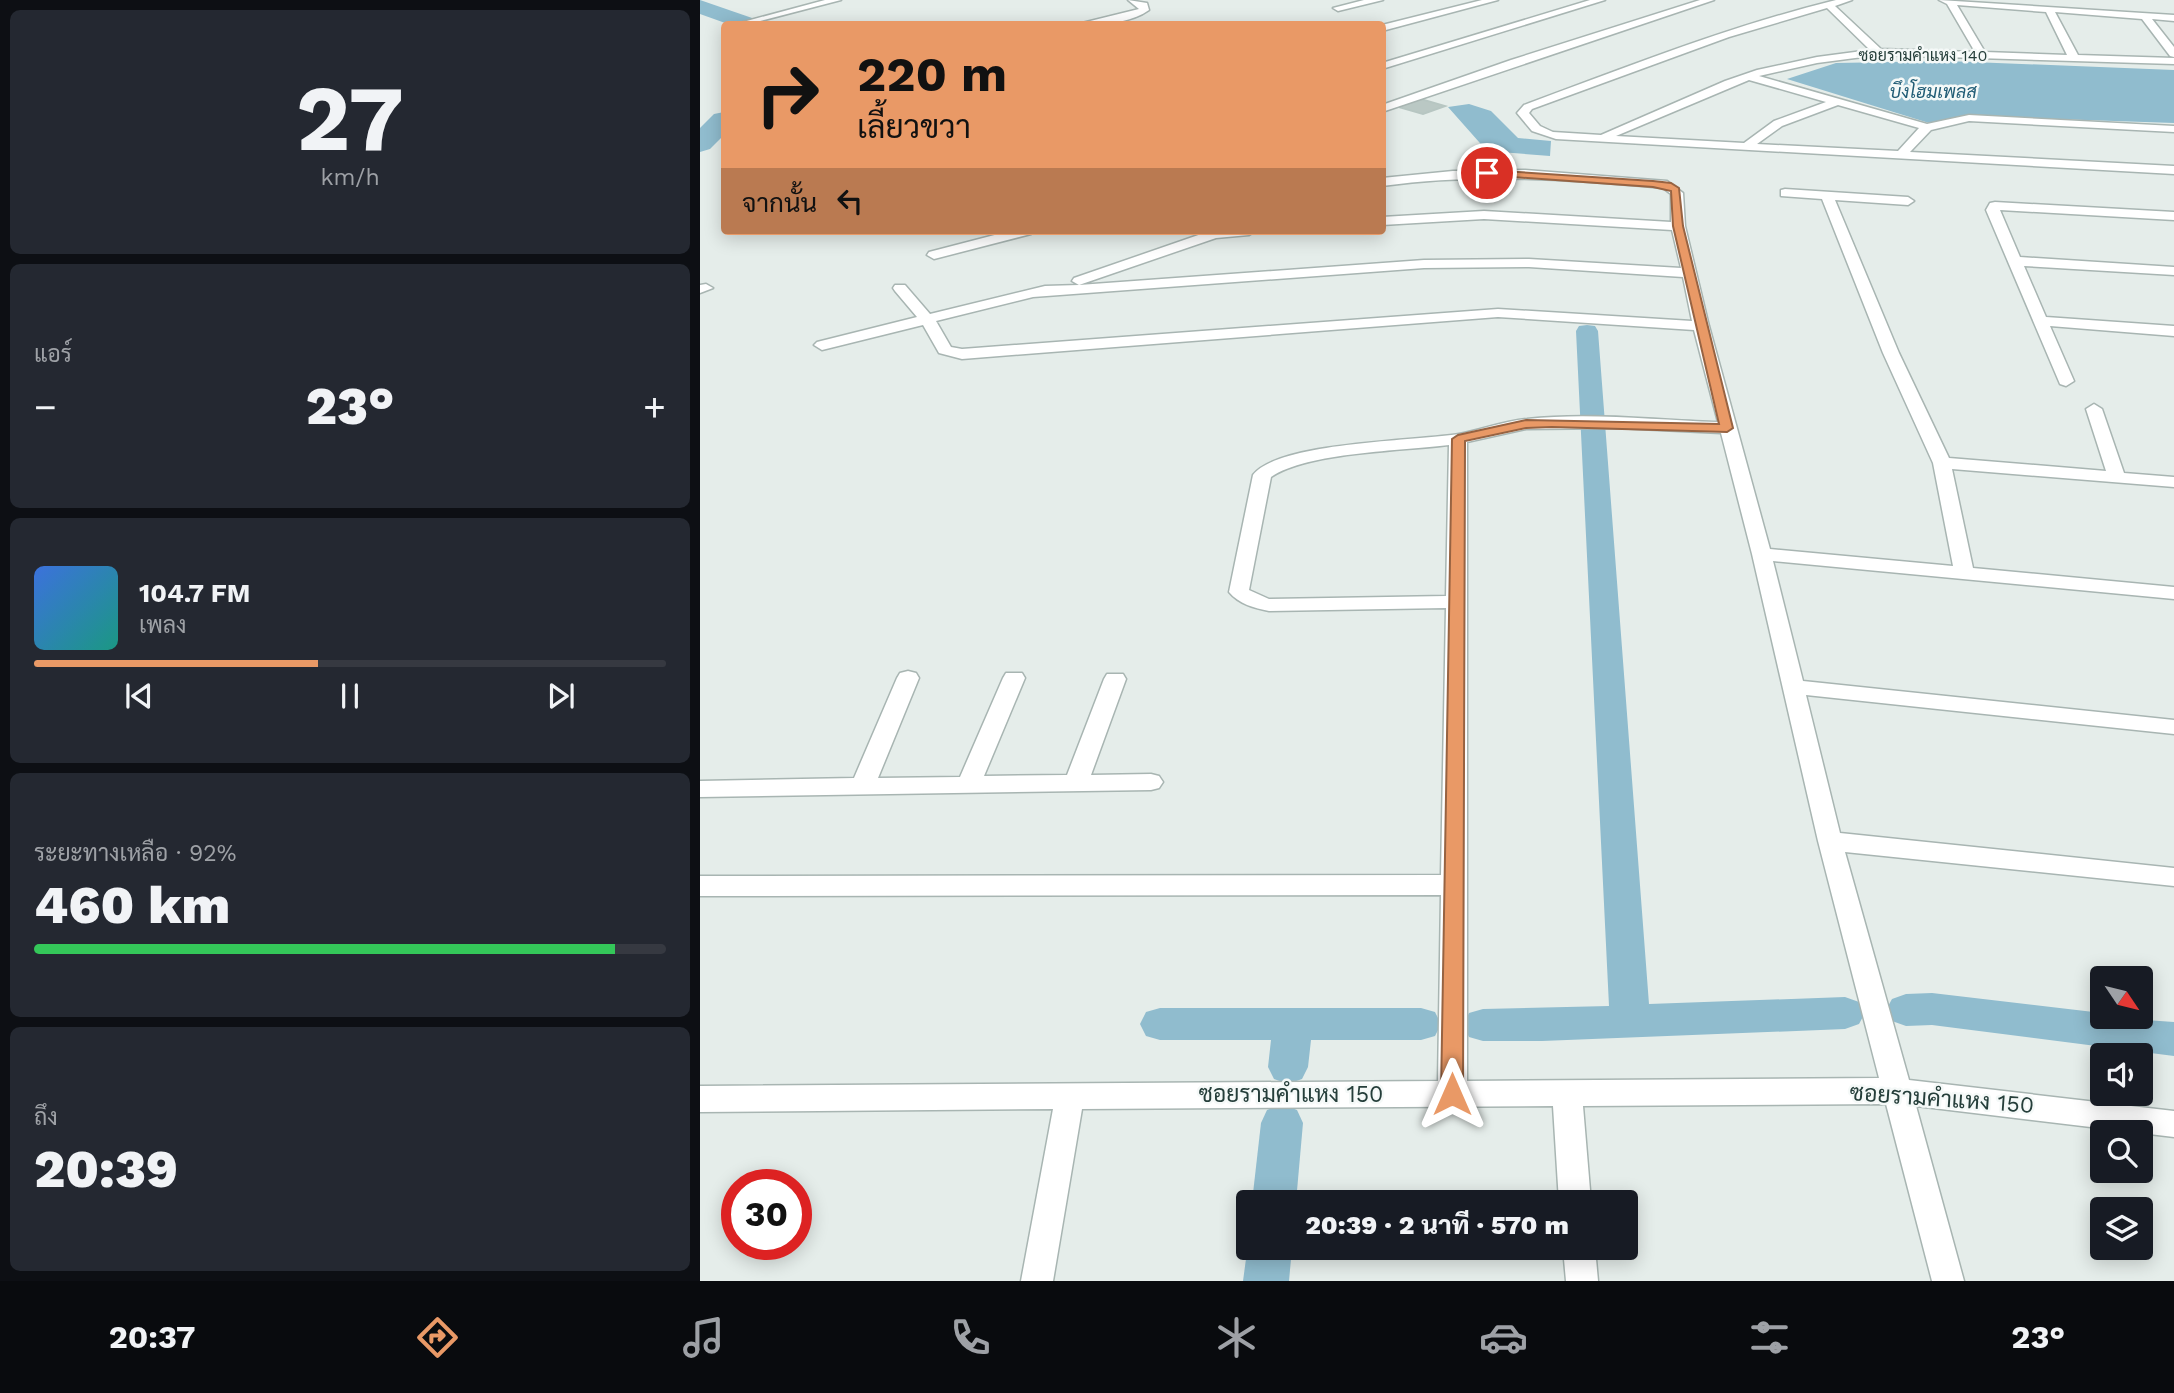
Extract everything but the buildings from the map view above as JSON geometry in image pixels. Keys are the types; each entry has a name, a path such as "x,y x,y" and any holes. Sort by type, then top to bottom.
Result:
{"street":[{"path":"752,21 836,0"},
{"path":"1094,21 1140,12 1145,7 1133,0"},
{"path":"1338,8 1378,0"},
{"path":"1386,27 1493,0"},
{"path":"1386,65 1600,0"},
{"path":"1386,108 1515,62 1709,0"},
{"path":"1847,0 1704,43 1528,107 1523,113 1541,132 1548,135 2174,170"},
{"path":"1947,1 2174,18"},
{"path":"1947,1 1981,54"},
{"path":"1828,4 1878,52"},
{"path":"2049,9 2074,58"},
{"path":"2145,16 2174,54"},
{"name":"ซอยรามคำแหง 140","path":"1602,138 1749,76 1817,60 1878,52 2174,61"},
{"path":"1749,76 1927,127"},
{"path":"1748,146 1756,137 1773,127 1839,102"},
{"path":"1901,155 1927,127 1951,120 1982,118 2174,129"},
{"path":"1386,182 1412,177 1487,173 1667,185 1677,193 1678,226 1701,326 1762,554 1830,841 1948,1281"},
{"path":"1785,193 1908,201"},
{"path":"1827,197 1891,353 1942,463 1965,575"},
{"path":"2066,381 1993,209 1995,206 2174,216"},
{"path":"1386,221 1484,215 1678,226"},
{"path":"934,255 1011,235"},
{"path":"822,345 1123,268 1211,235"},
{"path":"2015,261 2174,271"},
{"path":"1033,293 1424,264 1529,263 1689,273"},
{"path":"1123,268 1119,275 1133,286"},
{"path":"900,288 927,320 945,350 962,354 1498,313 1701,326"},
{"path":"2040,321 2174,331"},
{"path":"2094,410 2118,478"},
{"path":"1456,602 1269,605 1256,602 1239,592 1262,475 1280,463 1334,453 1458,439 1526,424 1578,422 1727,428"},
{"path":"1452,1094 1458,439"},
{"path":"1942,463 2174,482"},
{"path":"1762,554 2174,593"},
{"path":"863,786 908,678"},
{"path":"969,784 1014,678"},
{"path":"1076,783 1115,679"},
{"path":"1794,687 2174,727"},
{"path":"700,789 1151,782"},
{"path":"1830,841 2174,877"},
{"path":"700,886 1452,885"},
{"name":"ซอยรามคำแหง 150","path":"700,1099 1896,1091 2174,1124"},
{"path":"1567,1093 1574,1190"},
{"path":"1037,1281 1070,1095"},
{"path":"1580,1260 1581,1281"}],"water":[{"name":"บึงโฮมเพลส","path":"1947,61 2174,70 2174,123 1964,116 1929,123 1787,79 1836,63"},
{"path":"1469,104 1491,111 1518,138 1551,141 1550,156 1487,151 1448,107"}],"waterway":[{"path":"700,6 739,21"},
{"path":"700,143 721,123"},
{"path":"1587,331 1630,1021"},
{"path":"1906,1010 1932,1009 2174,1039"},
{"path":"1483,1025 1845,1013"},
{"path":"1160,1024 1293,1024"},
{"path":"1288,1067 1293,1024"},
{"path":"1293,1024 1421,1024"},
{"path":"1275,1190 1282,1123"},
{"path":"1266,1281 1268,1260"}],"route":[{"path":"1452,1094 1458,439 1526,424 1578,422 1727,428 1678,226 1675,190 1667,185 1487,173"}]}
